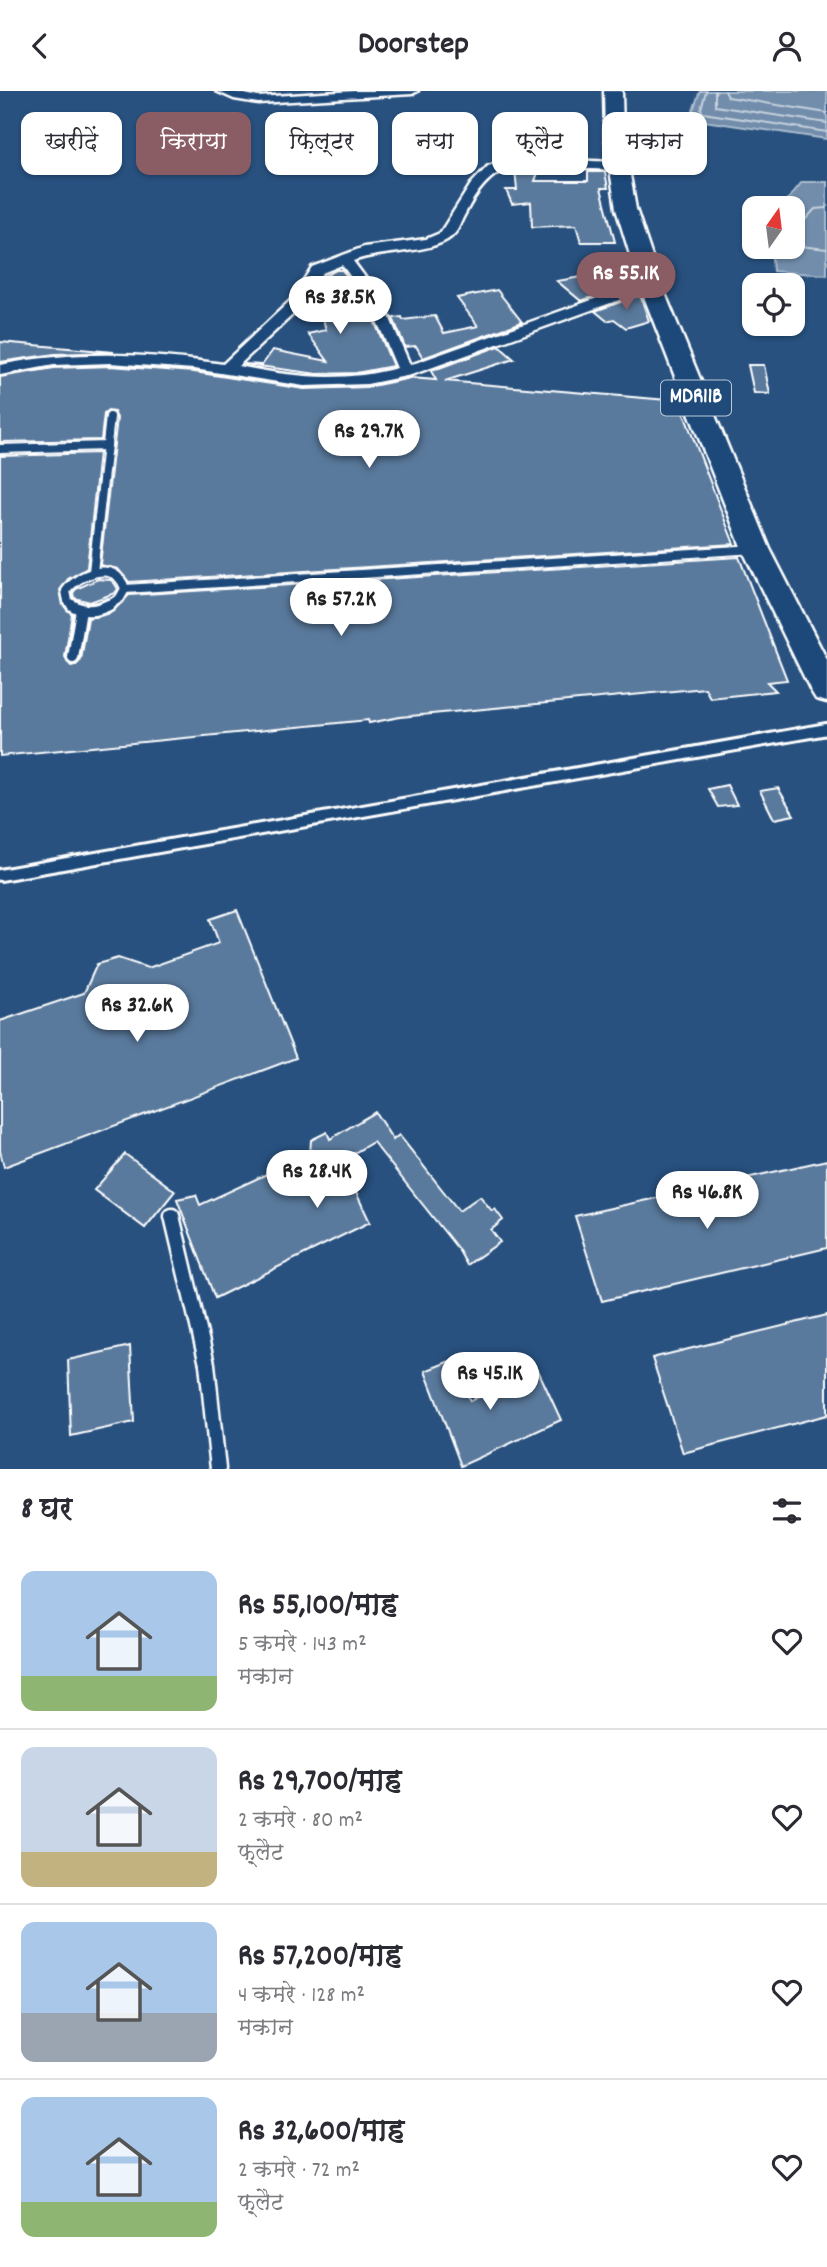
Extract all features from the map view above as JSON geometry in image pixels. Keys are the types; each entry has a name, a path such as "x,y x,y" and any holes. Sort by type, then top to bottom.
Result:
{"main road":[{"name":"MDR11B","path":"615,91 616,112"},
{"name":"MDR11B","path":"615,91 625,129 654,280 687,343 768,536 827,655"},
{"name":"MDR11B","path":"620,175 626,209 756,549 827,691"}],"street":[{"path":"222,91 276,100 412,91"},
{"path":"226,369 297,303 317,270 369,250 429,243 445,236 452,230 458,213 475,187 499,164 512,162 602,165"},
{"path":"344,258 375,300 406,372"},
{"path":"0,370 44,361 80,359 226,369 302,382 358,382 406,372 535,328 654,280"}],"lane":[{"path":"93,572 110,417"},
{"path":"0,449 107,446"},
{"path":"125,589 756,549"},
{"path":"93,572 112,573 120,577 125,589 123,596 109,607 81,610 68,603 66,591 75,579 93,572"},
{"path":"73,658 81,610"},
{"path":"0,875 827,729"},
{"path":"172,1216 207,1364 218,1469"}],"water":[{"path":"700,91 827,91 827,139 707,121 707,112 692,112"},
{"path":"802,182 827,182 827,275 773,271 772,259 805,259 805,196 791,196"}],"building":[{"path":"588,172 602,172 602,175 606,175 608,188 601,188 615,242 581,242 576,225 532,227 531,202 512,204 506,190 517,190 516,175 537,175 535,181 588,181"},
{"path":"342,270 366,301 393,366 356,373 317,374 244,364 262,365 273,350 328,361 308,334 326,330 320,308 334,306 323,277"},
{"path":"622,270 631,281 636,282 581,301 557,281"},
{"path":"497,290 522,322 423,358 416,346 405,347 393,318 402,317 403,320 435,316 444,333 478,326 457,298"},
{"path":"640,295 649,321 626,328 614,319 607,321 595,311"},
{"path":"0,342 114,352 55,354 0,362"},
{"path":"499,346 514,359 445,381 679,401 734,544 129,582 118,569 100,565 117,418 114,412 108,411 104,414 101,440 0,442 0,377 54,368 110,366 194,372 304,389 367,387 411,378 436,380 431,371"},
{"path":"748,365 764,365 770,394 754,393"},
{"path":"99,453 87,568 68,579 60,590 63,605 72,614 65,657 71,666 81,660 88,618 112,612 129,595 739,557 787,680 767,682 776,691 710,698 705,688 400,717 369,723 368,720 0,756 0,456"},
{"path":"98,579 111,580 118,589 115,593 90,602 74,598 76,589"},
{"path":"727,785 737,805 718,807 708,789"},
{"path":"778,788 794,815 774,819 760,791"},
{"path":"237,910 296,1058 4,1167 0,1151 0,1021 84,993 97,964 118,958 148,968 219,943 210,919"},
{"path":"375,1112 393,1140 399,1135 459,1211 480,1196 492,1211 495,1209 503,1220 491,1230 500,1242 467,1265 458,1249 373,1142 341,1161 370,1222 215,1298 177,1199 196,1195 200,1205 310,1154 311,1140 327,1132 330,1139"},
{"path":"125,1154 175,1191 145,1228 94,1190"},
{"path":"827,1160 827,1248 602,1301 575,1216"},
{"path":"827,1315 827,1415 683,1453 652,1358"},
{"path":"130,1346 134,1422 71,1436 68,1360"},
{"path":"455,1359 470,1401 538,1370 561,1420 461,1466 425,1371"}]}
